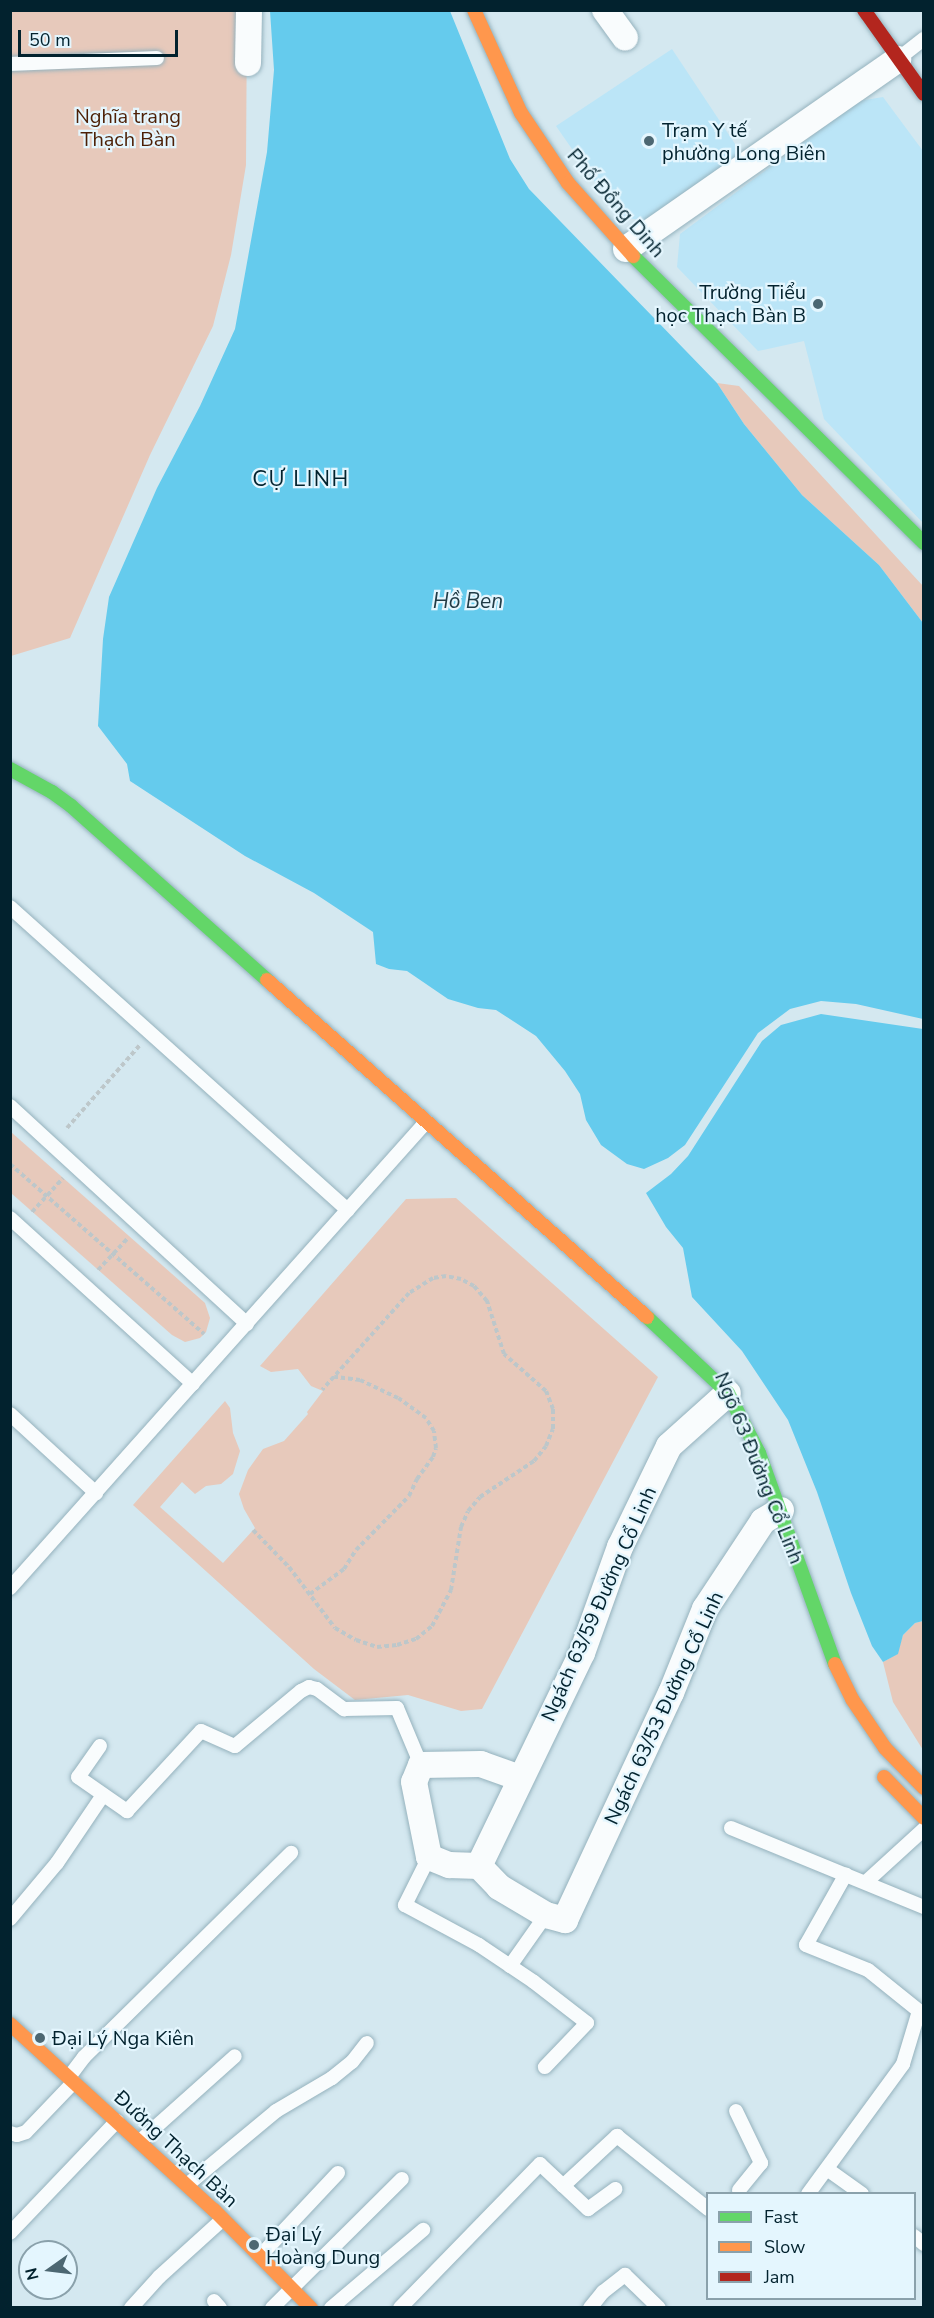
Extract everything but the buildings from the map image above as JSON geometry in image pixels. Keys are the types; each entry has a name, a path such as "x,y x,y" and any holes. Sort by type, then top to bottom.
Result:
{"street":[{"path":"248,63 249,10"},
{"name":"Phố Đồng Dinh","path":"474,10 521,113 568,183 626,249 924,543"},
{"path":"605,10 625,38"},
{"path":"864,10 924,94"},
{"path":"626,249 898,59"},
{"path":"10,769 52,792 71,806 697,1363"},
{"name":"Ngõ 63 Đường Cổ Linh","path":"697,1363 720,1407"},
{"name":"Ngõ 63 Đường Cổ Linh","path":"697,1363 720,1407 745,1421 768,1520 840,1685 885,1748 924,1788"},
{"name":"Ngách 63/59 Đường Cổ Linh","path":"478,1866 582,1653 620,1547 669,1446 720,1407"},
{"name":"Ngách 63/53 Đường Cổ Linh","path":"555,1917 671,1693 705,1609 768,1520"},
{"path":"520,1778 481,1764 422,1765 414,1782 429,1857 449,1865 478,1866 499,1887 555,1917"},
{"path":"873,1765 924,1818"},
{"name":"Đường Thạch Bàn","path":"10,2024 187,2185 311,2307"}],"lane":[{"path":"898,59 924,39"},
{"path":"10,64 157,58"},
{"path":"10,907 348,1210"},
{"path":"10,1106 247,1324"},
{"path":"10,1588 426,1122"},
{"path":"10,1218 193,1384"},
{"path":"10,1414 96,1493"},
{"path":"100,1746 78,1777 127,1811 201,1731 235,1746 301,1691 309,1687 317,1689 344,1709 397,1708 422,1765"},
{"path":"10,1919 57,1863 103,1795"},
{"path":"731,1828 924,1907"},
{"path":"866,1882 924,1829"},
{"path":"10,2133 17,2135 26,2132 71,2079 84,2057 291,1853"},
{"path":"429,1857 405,1905 479,1945 587,2023 545,2067"},
{"path":"809,2192 903,2064 919,2011 868,1970 806,1945 846,1874"},
{"path":"510,1966 555,1917"},
{"path":"187,2185 276,2111 332,2078 352,2062 368,2043"},
{"path":"140,2141 235,2056"},
{"path":"736,2111 761,2163 739,2192"},
{"path":"10,2244 10,2233 117,2121"},
{"path":"563,2186 617,2136 706,2208"},
{"path":"400,2307 540,2164 588,2209 616,2189"},
{"path":"827,2169 861,2192"},
{"path":"260,2256 338,2173"},
{"path":"272,2307 292,2290 402,2179"},
{"path":"131,2307 159,2277 223,2219"},
{"path":"331,2307 423,2230"},
{"path":"590,2307 603,2292 624,2275 659,2307"}],"path":[{"path":"67,1128 143,1043"},
{"path":"10,1164 204,1334"},
{"path":"32,1212 63,1178"},
{"path":"98,1270 129,1236"},
{"path":"253,1530 289,1567 335,1628 356,1640 377,1647 397,1645 416,1639 432,1626 451,1590 461,1527 468,1511 480,1497 534,1461 546,1446 553,1430 553,1410 546,1391 504,1354 487,1301 474,1286 461,1279 447,1276 420,1284 400,1302 322,1390"},
{"path":"310,1594 344,1569 356,1550 409,1496 436,1448 434,1431 426,1418 398,1398 360,1380 333,1377"}],"shaded area":[{"name":"Trạm Y tế phường Long Biên","path":"672,49 743,156 657,224 625,217 604,195 556,126"},
{"name":"Trường Tiểu học Thạch Bàn B","path":"883,97 923,151 923,523 824,419 804,341 758,351 677,267 680,234 859,101"}],"green space":[{"name":"Nghĩa trang Thạch Bàn","path":"11,11 247,11 246,165 231,255 213,326 150,455 70,638 11,656"},
{"path":"717,383 739,386 923,586 923,623 879,565 802,495 744,424"},
{"path":"11,1132 205,1303 210,1318 206,1332 200,1338 185,1342 172,1335 11,1193"},
{"path":"456,1198 658,1377 482,1709 461,1711 408,1695 355,1700 314,1669 133,1505 225,1401 230,1408 233,1433 240,1451 233,1474 221,1484 206,1486 195,1494 182,1482 160,1507 223,1563 255,1528 244,1509 239,1494 248,1470 263,1449 284,1441 308,1414 307,1412 323,1391 311,1386 298,1369 271,1372 260,1366 406,1199"},
{"path":"923,1621 923,1750 893,1702 883,1662 897,1654 903,1635 915,1623"}],"water":[{"name":"Hồ Ben","path":"270,11 450,11 510,159 529,189 717,383 744,424 802,495 879,565 923,623 923,1019 856,1004 821,1001 790,1009 758,1033 685,1145 668,1158 644,1169 627,1164 601,1145 586,1120 580,1094 565,1071 536,1036 496,1010 478,1008 448,999 407,971 389,969 376,964 373,932 314,893 245,856 130,781 127,764 98,726 103,639 109,597 157,488 200,406 235,329 267,152 274,70"},
{"path":"821,1014 923,1029 923,1621 915,1623 903,1635 898,1654 883,1662 872,1646 851,1593 817,1492 788,1420 742,1351 692,1297 683,1248 666,1227 646,1193 671,1174 688,1156 762,1041 781,1025"}],"traffic: fast":[{"path":"633,256 924,543"},
{"path":"10,769 52,792 71,806 267,980"},
{"path":"647,1317 728,1393 759,1453 835,1664"}],"traffic: slow":[{"path":"474,10 521,113 568,183 633,256"},
{"path":"267,980 647,1317"},
{"path":"835,1664 852,1699 885,1748 924,1788"},
{"path":"884,1777 924,1818"},
{"path":"10,2024 214,2210 311,2308"}],"traffic: jam":[{"path":"864,10 924,94"}],"place":[{"name":"Trạm Y tế phường Long Biên","path":"649,141"},
{"name":"Trường Tiểu học Thạch Bàn B","path":"818,304"},
{"name":"Đại Lý Nga Kiên","path":"40,2038"},
{"name":"Đại Lý Hoàng Dung","path":"254,2245"}],"district":[{"name":"CỰ LINH","path":"301,480"}]}
